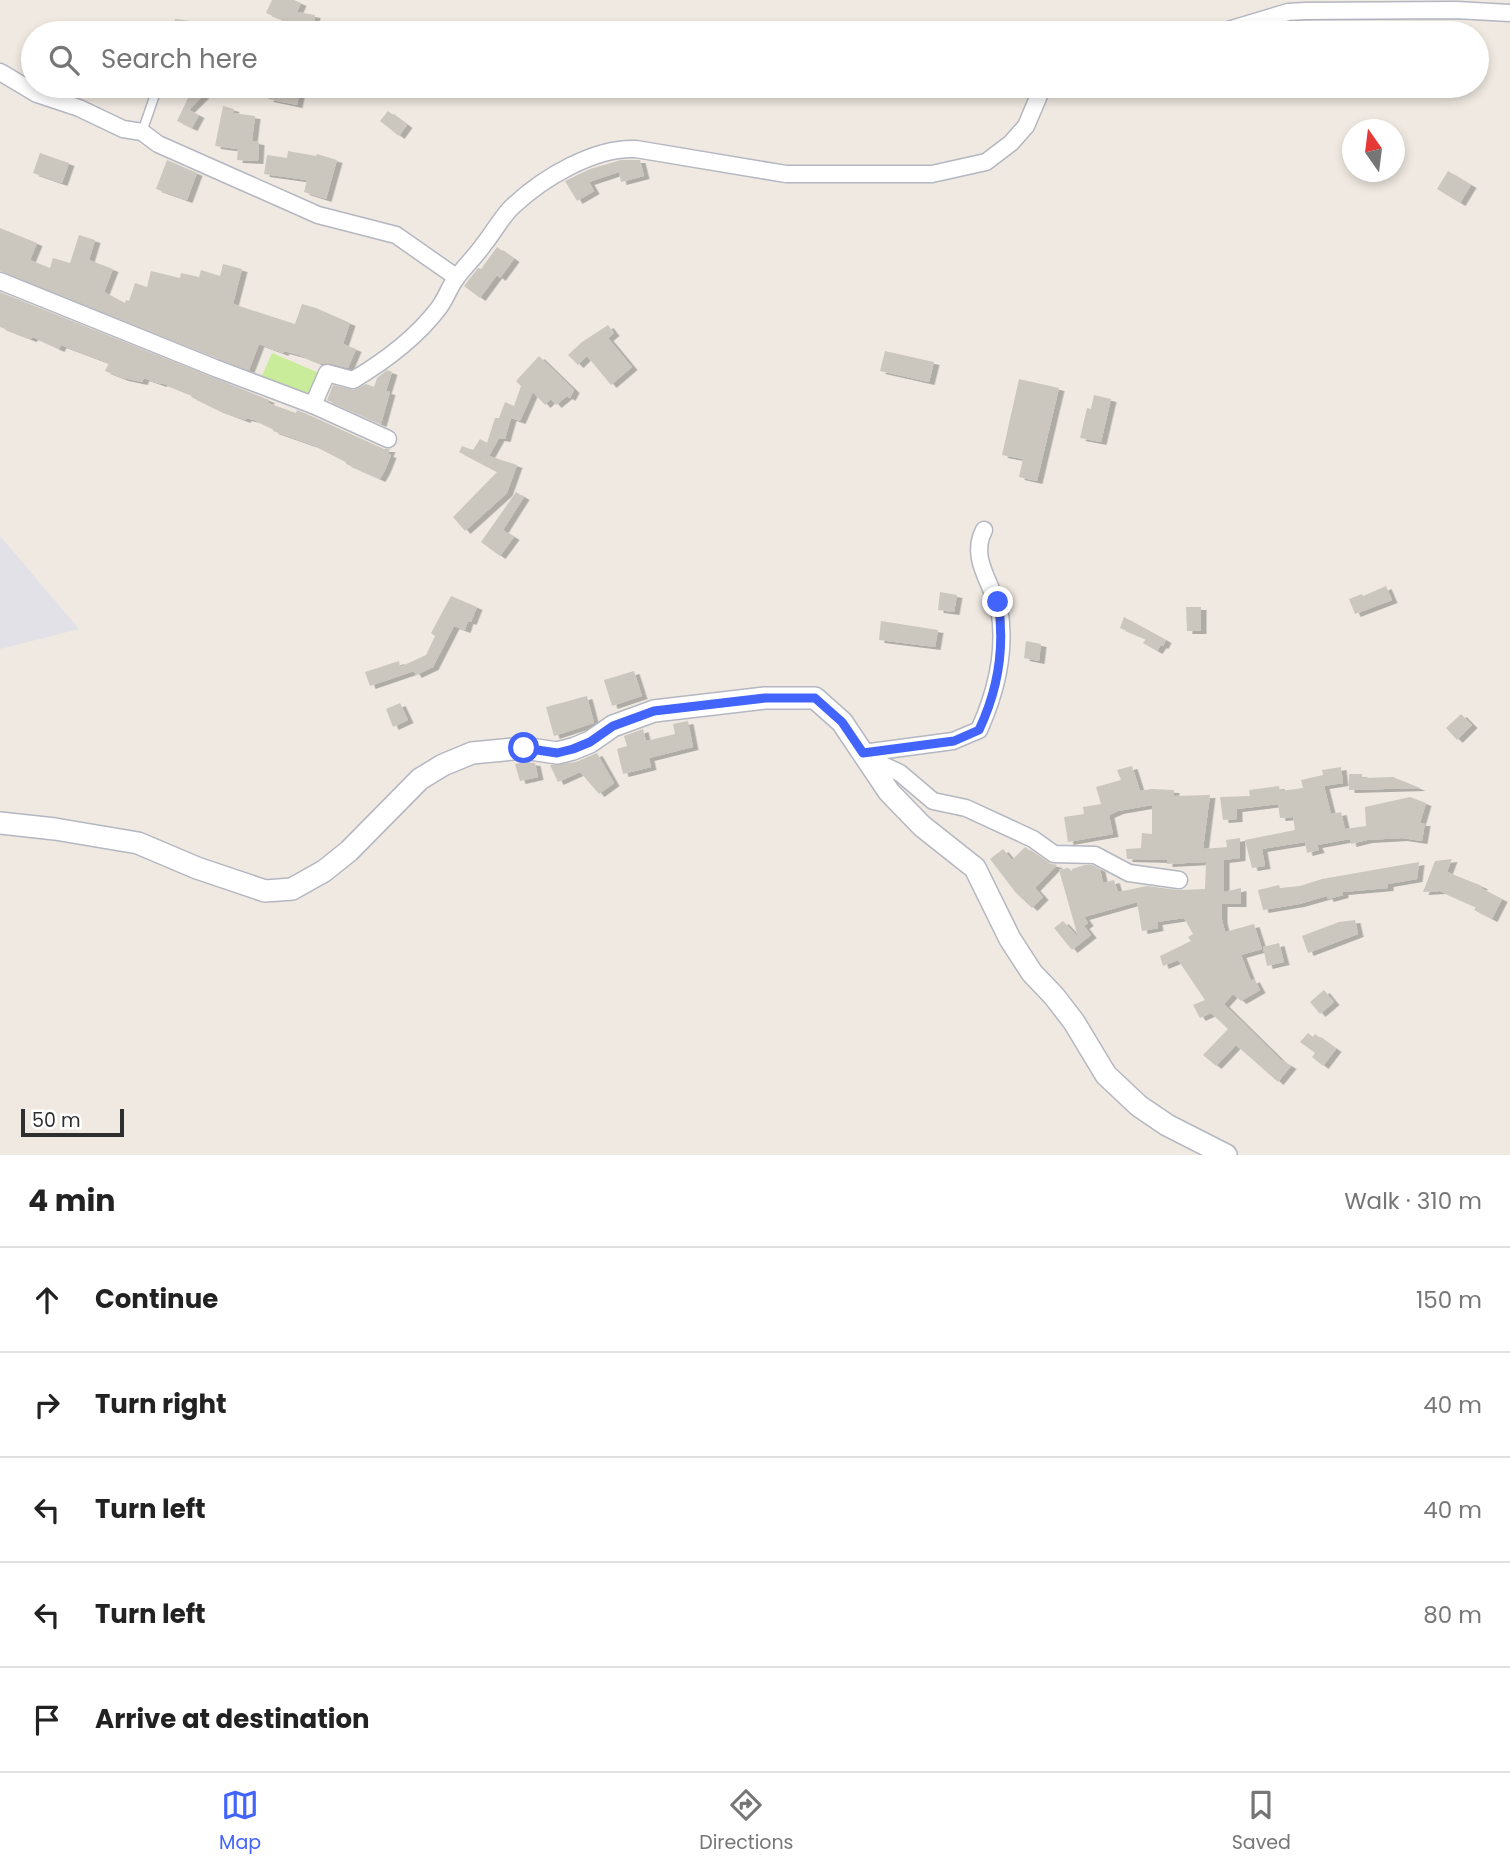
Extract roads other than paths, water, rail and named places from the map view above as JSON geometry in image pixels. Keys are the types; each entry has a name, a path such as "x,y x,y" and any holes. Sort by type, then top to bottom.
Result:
{"street":[{"path":"1258,21 1288,12 1305,11 1456,10 1510,13"},
{"path":"0,72 21,84"},
{"path":"49,98 79,108 123,129 142,132 158,144 318,215 396,235 456,277"},
{"path":"313,405 327,373 353,380 408,342 439,308 456,277 512,207 579,162 619,148 786,174 932,174 986,162 1026,126 1038,98"},
{"path":"0,281 313,405 387,439"},
{"path":"865,755 954,741 979,730 997,683 1002,625 998,602 978,557 978,542 984,530"},
{"path":"0,823 138,843 197,868 265,891 292,888 324,871 349,852 420,779 443,765 472,753 524,748 557,753 590,742 613,726 654,711 777,698 815,698 842,722 889,792 922,827 975,868 1010,939 1032,973 1074,1022 1106,1075 1148,1113 1226,1155"},
{"path":"865,755 900,773 933,801 966,808 1033,839 1054,853 1095,855 1129,873 1180,880"}],"lane":[{"path":"142,132 154,98"}]}
